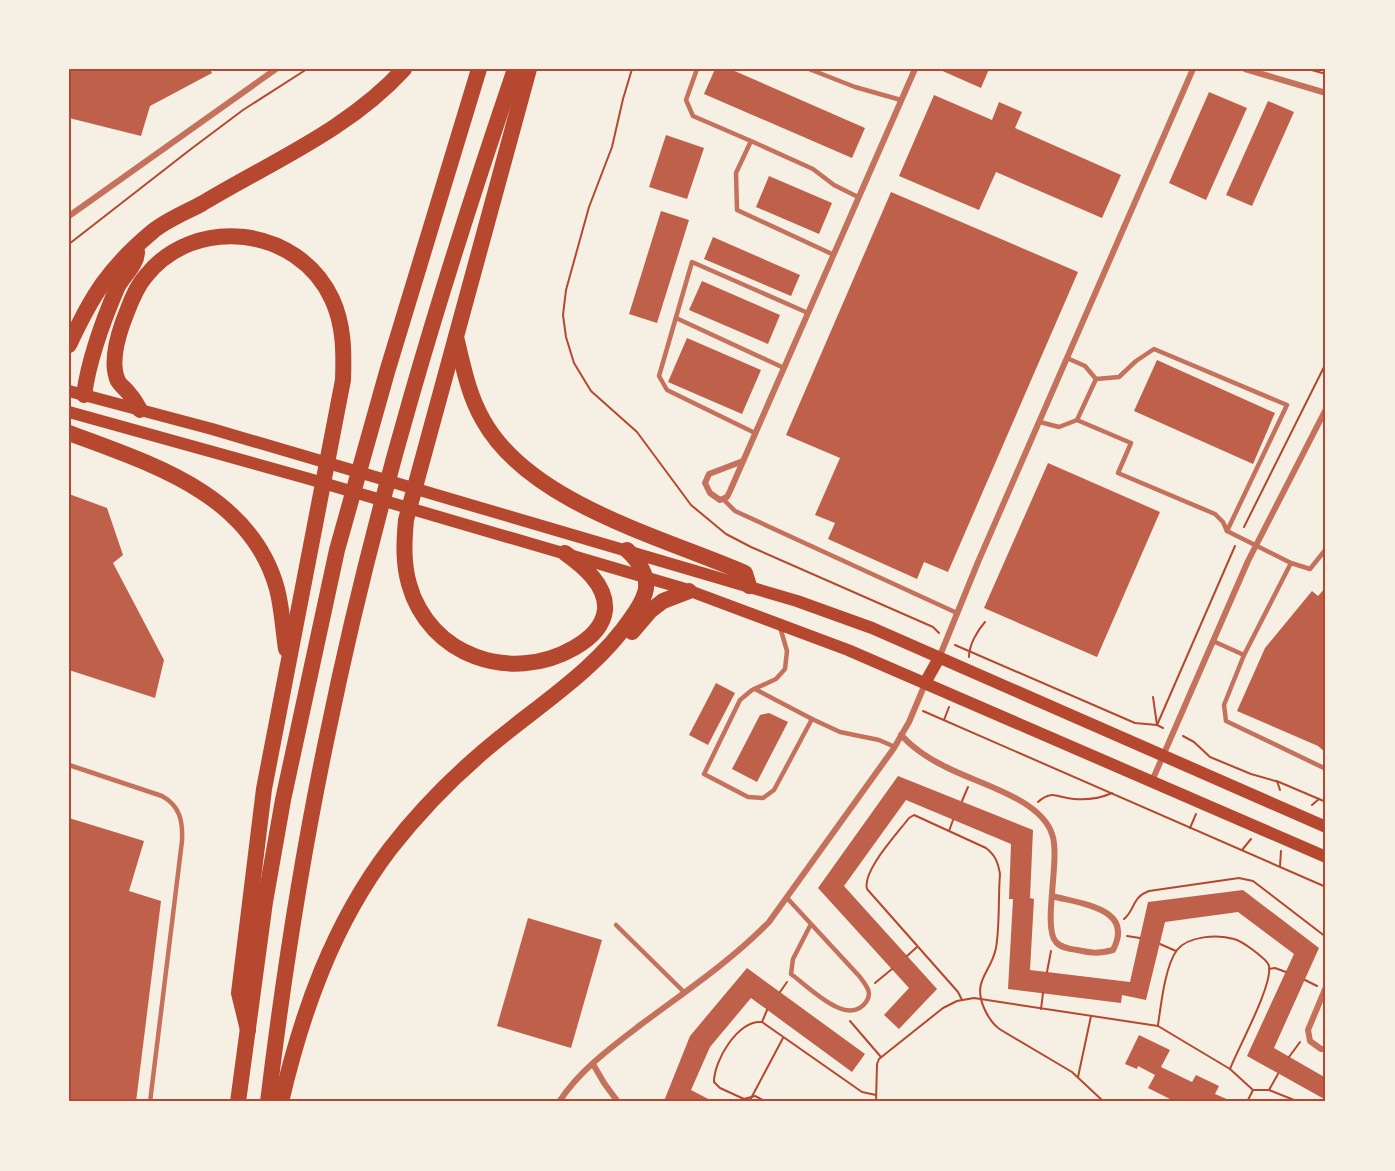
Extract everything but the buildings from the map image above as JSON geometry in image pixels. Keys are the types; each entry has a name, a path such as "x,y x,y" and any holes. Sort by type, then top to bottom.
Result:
{"highway":[{"path":"69,345 97,290 110,272 154,230 322,137 358,111 404,69"},
{"path":"238,1102 265,902 283,800 338,550 387,372 479,69"},
{"path":"268,1102 286,962 327,734 354,614 441,296 515,69"},
{"path":"529,69 406,520 404,562 409,585 420,611 435,631 448,642 478,659 497,664 521,665 542,662 565,654 588,640 600,626 605,611 603,597 587,569 565,553"},
{"path":"140,410 118,381 116,353 121,329 137,288 163,259 184,246 207,238 252,237 272,243 292,254 306,264 324,285 337,310 341,327 344,358 342,380 264,789 239,993 248,1030"},
{"path":"77,393 120,283 137,258 137,246"},
{"path":"456,333 474,403 491,434 515,461 548,487 570,499 745,573 749,586"},
{"path":"69,433 182,479 232,513 255,542 271,572 280,606 288,664"},
{"path":"281,1102 291,1061 320,972 340,929 379,865 412,822 461,772 596,660 622,631 646,590 644,577 636,558 627,549"},
{"path":"622,631 633,632 663,601 686,589"}],"main road":[{"path":"1326,827 872,628 818,608 627,549 474,507 212,429 77,393 74,413 686,589 926,682 1326,857"},
{"path":"926,682 939,658"}],"street":[{"path":"69,216 276,69"},
{"path":"743,461 709,474 705,483 710,493 720,500 730,491 915,69"},
{"path":"939,658 1193,69"},
{"path":"1245,69 1326,93"},
{"path":"1152,781 1256,547 1326,409"},
{"path":"560,1102 573,1082 614,1045 753,939 788,899 895,747 926,682"},
{"path":"901,735 926,756 947,768 1013,797 1031,808 1052,833 1054,848 1052,896 1052,934 1056,943 1064,948 1100,954 1113,950 1119,938 1118,924 1111,914 1052,896"},
{"path":"1326,987 1308,1030 1310,1041 1321,1049 1326,1049"},
{"path":"593,1064 618,1102"}],"lane":[{"path":"697,69 686,100 693,116 813,169 834,185 858,197"},
{"path":"809,69 855,87 901,100"},
{"path":"751,141 736,173 737,210 832,254"},
{"path":"755,433 667,390 659,376 692,262 808,313"},
{"path":"676,318 784,368"},
{"path":"1096,379 1119,377 1136,361 1154,349 1287,405 1227,531"},
{"path":"1067,358 1085,366 1096,379"},
{"path":"1040,422 1059,427 1077,420 1096,379"},
{"path":"1077,420 1131,443 1118,473 1215,514 1227,531 1256,547 1310,569 1326,549"},
{"path":"723,499 735,511 957,613"},
{"path":"1291,563 1244,655 1224,705 1226,721 1326,769"},
{"path":"779,624 787,651 785,669 776,679 755,689 740,700 704,774 748,797 763,798 774,789 812,719"},
{"path":"1213,641 1244,655"},
{"path":"755,689 840,732 879,740 895,747"},
{"path":"69,765 162,796 177,808 180,817 182,841 150,1102"},
{"path":"788,899 860,977 869,989 869,999 861,1009 850,1012 838,1009 791,974 793,959 811,924"},
{"path":"616,925 684,992"}],"path":[{"path":"69,244 243,110 307,69"},
{"path":"1308,69 1326,74"},
{"path":"969,651 978,629 985,622"},
{"path":"956,646 1135,723 1157,725 1194,742 1210,757 1251,774 1277,781 1326,802"},
{"path":"1153,697 1157,725"},
{"path":"915,707 1326,887"},
{"path":"962,801 972,779"},
{"path":"1277,781 1280,790"},
{"path":"1031,808 1045,796 1055,795 1077,799 1112,794"},
{"path":"1312,805 1319,799"},
{"path":"962,1000 867,889 866,879 870,870 909,818 914,815 986,848 998,863 1000,874 995,949 980,984 980,999 988,1016 996,1027 1078,1077 1104,1102"},
{"path":"949,831 953,820"},
{"path":"1242,850 1254,835"},
{"path":"1280,867 1281,848"},
{"path":"1118,924 1128,916 1132,905 1143,893 1239,878 1253,881 1326,937"},
{"path":"1158,1026 1170,966 1176,951 1194,940 1234,939 1242,942 1265,960 1269,969 1263,993 1230,1069"},
{"path":"1047,972 1050,952 1056,943"},
{"path":"1160,944 1176,951"},
{"path":"907,956 917,947"},
{"path":"1269,969 1275,968 1286,972"},
{"path":"869,989 892,969"},
{"path":"1041,1009 1044,993"},
{"path":"876,1102 877,1064 881,1057 943,1008 962,1000 980,999 1158,1026 1230,1069 1253,1090 1269,1090 1299,1102"},
{"path":"762,1022 767,1010"},
{"path":"850,1012 850,1023 881,1057"},
{"path":"1078,1077 1091,1016"},
{"path":"767,1102 755,1096 744,1099 720,1088 714,1082 714,1072 730,1043 749,1023 762,1022 862,1092 876,1095"},
{"path":"1289,1057 1301,1040 1309,1036"},
{"path":"749,1102 784,1037"},
{"path":"1269,1090 1278,1074"},
{"path":"1247,1102 1253,1090"}]}
